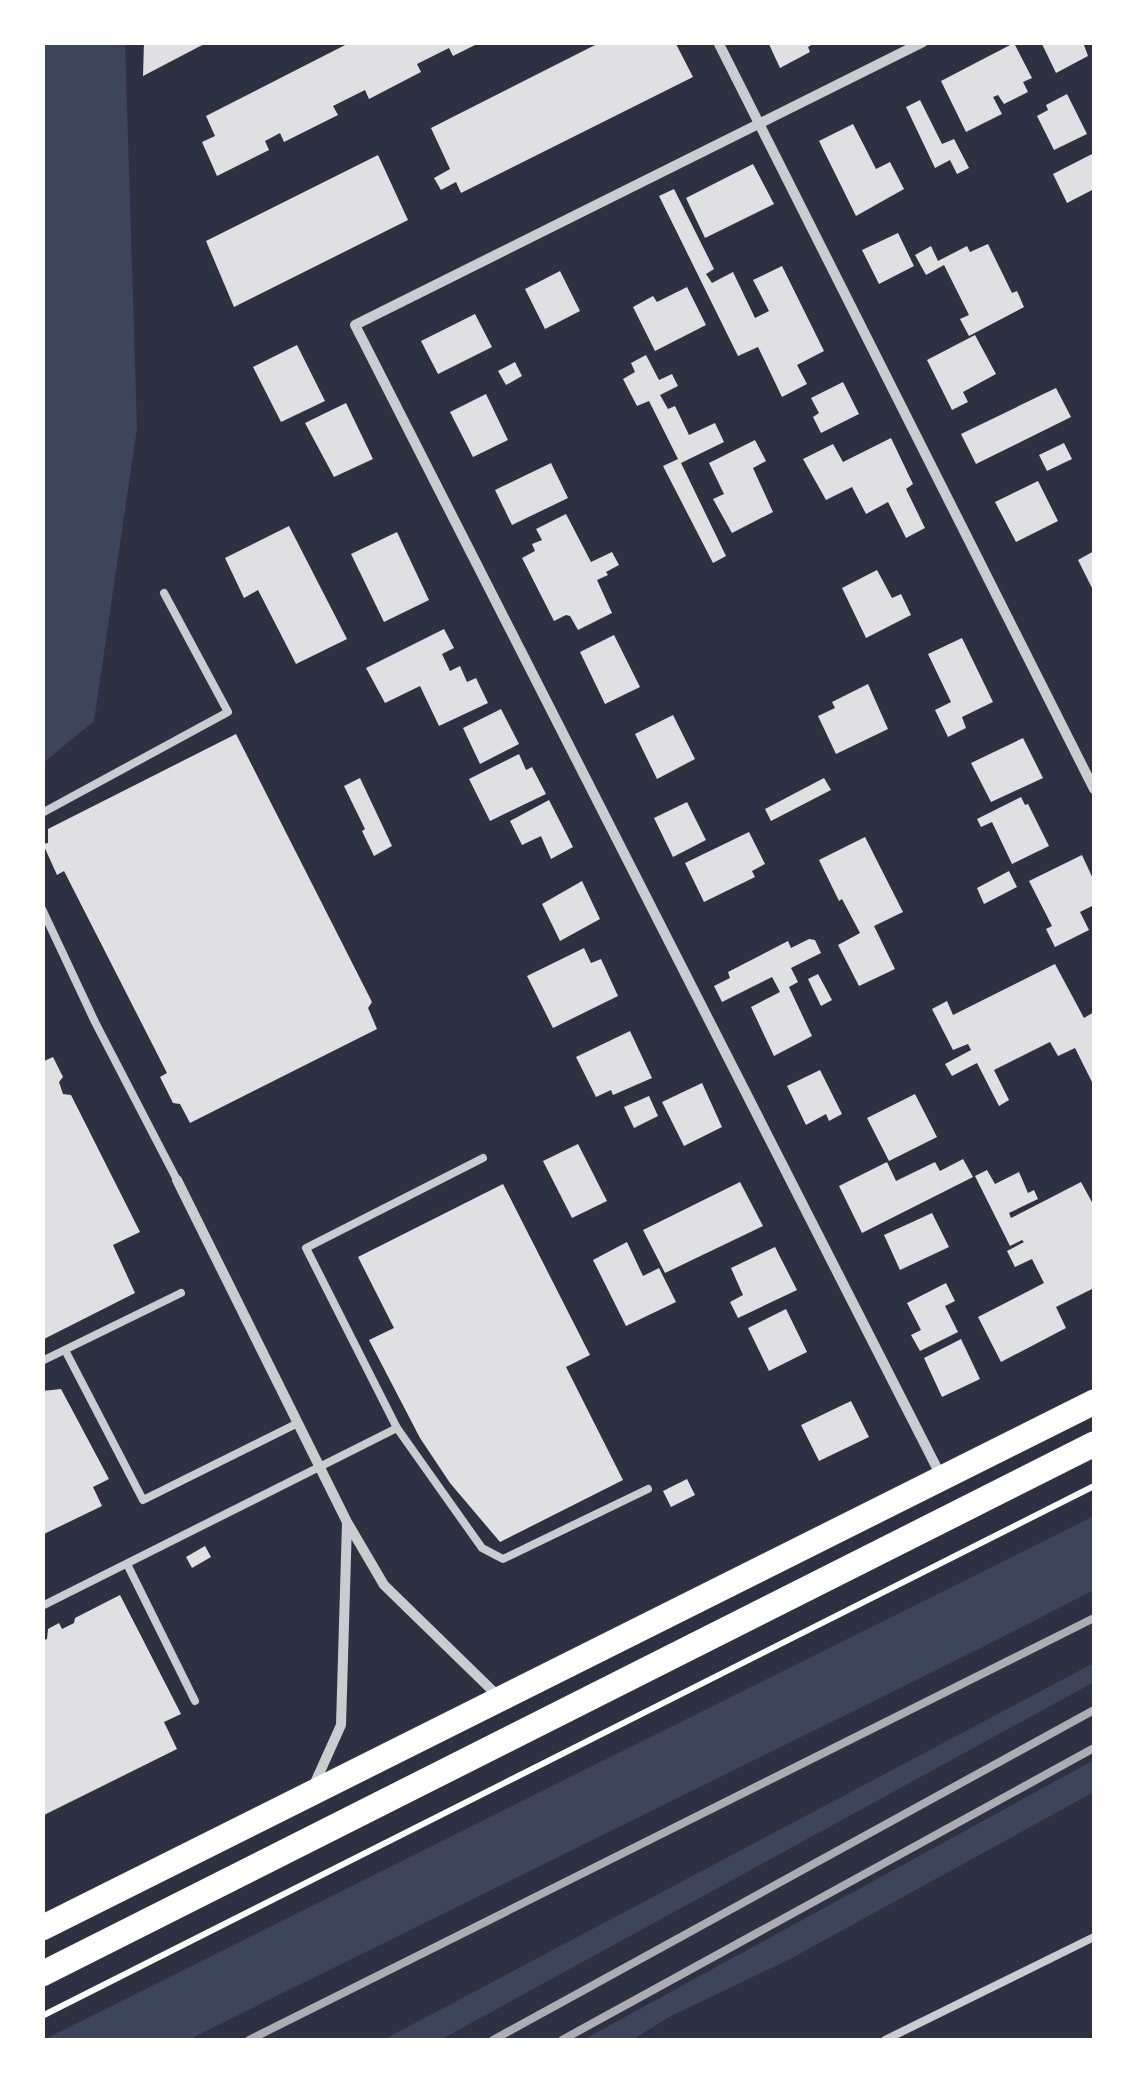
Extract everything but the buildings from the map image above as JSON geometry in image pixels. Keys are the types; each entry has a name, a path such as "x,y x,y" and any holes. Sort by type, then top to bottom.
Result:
{"main road":[{"path":"42,1928 1094,1402"},
{"path":"42,1974 1094,1444"}],"street":[{"path":"718,42 1094,789"},
{"path":"923,42 355,325 942,1478"},
{"path":"178,1180 347,1522 384,1584 500,1699"},
{"path":"308,1795 342,1725 347,1522"}],"lane":[{"path":"42,813 228,712 164,593"},
{"path":"42,909 178,1180"},
{"path":"483,1158 306,1248 397,1428 482,1548 503,1559 648,1489"},
{"path":"42,1361 182,1293"},
{"path":"65,1350 143,1500 298,1423"},
{"path":"42,1606 397,1428"},
{"path":"127,1564 195,1701"},
{"path":"884,2040 1094,1937"}],"path":[{"path":"42,2016 1094,1486"}],"shaded area":[{"path":"43,42 125,43 137,428 94,721 43,763"},
{"path":"1094,1516 1094,1590 981,1648 188,2040 43,2040"},
{"path":"1094,1663 1094,1682 440,2040 383,2040"},
{"path":"1094,1760 1094,1792 790,1959 669,2017 632,2040 583,2040"}],"railway":[{"path":"249,2040 1094,1618"},
{"path":"493,2040 1094,1710"},
{"path":"562,2040 1094,1748"}]}
